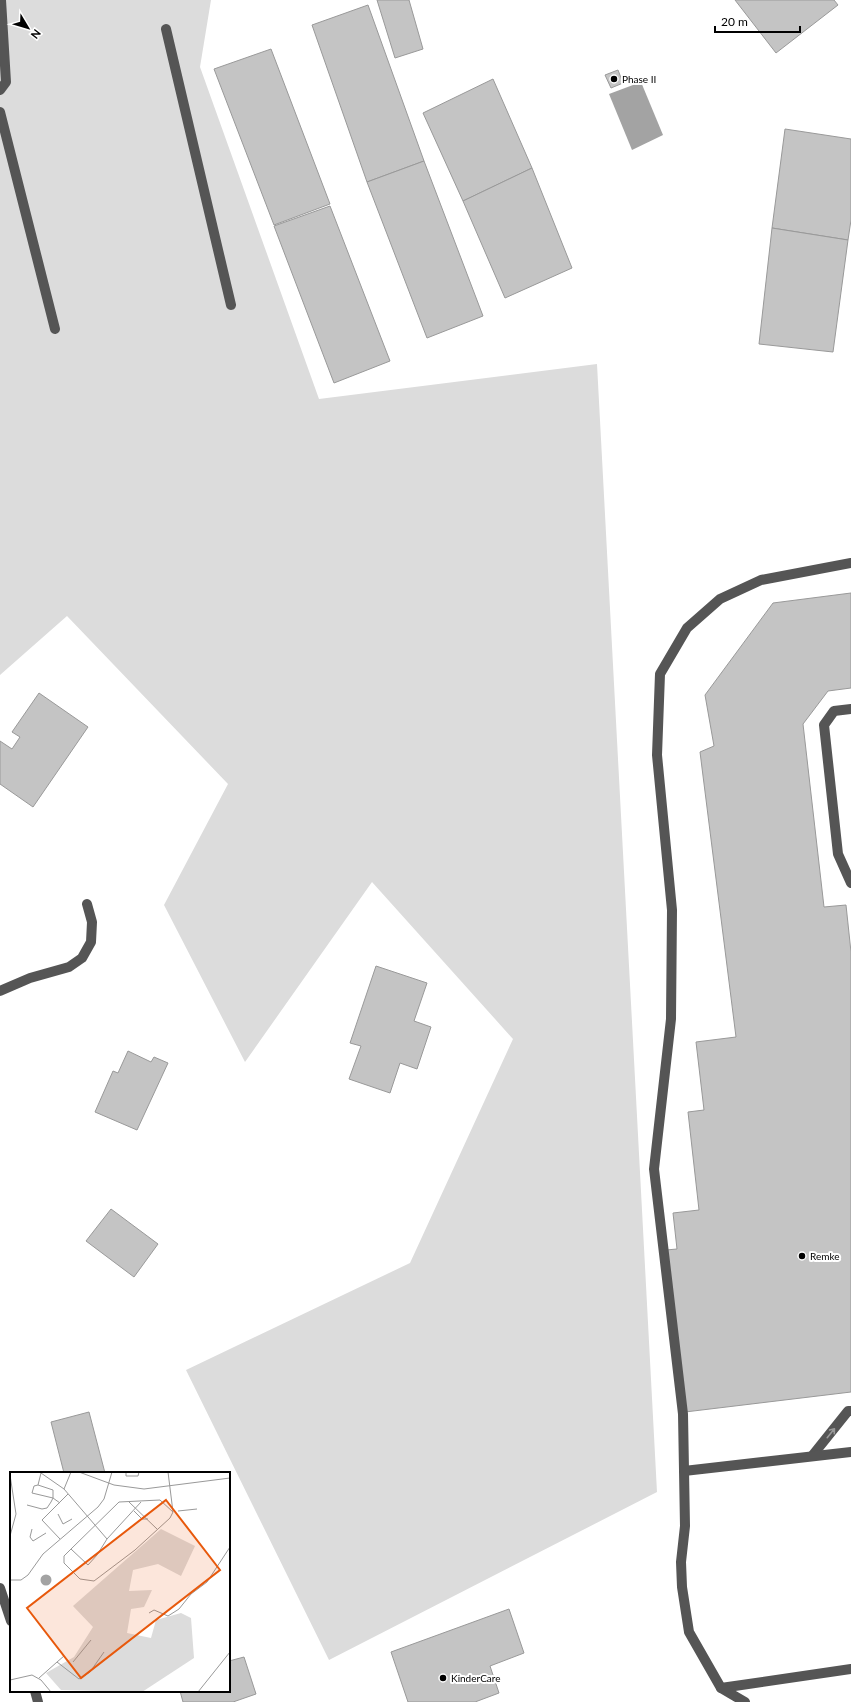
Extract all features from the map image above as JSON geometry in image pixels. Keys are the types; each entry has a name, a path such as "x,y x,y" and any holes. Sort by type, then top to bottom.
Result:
{"street":[{"path":"0,90 6,82 1,0"},
{"path":"166,30 231,305"},
{"path":"0,112 55,329"},
{"path":"745,1702 721,1688 689,1632 682,1587 681,1562 685,1526 683,1414 654,1169 671,1011 672,910 657,756 660,674 687,628 720,599 761,580 851,563"},
{"path":"851,709 834,711 824,725 838,854 851,883"},
{"path":"0,991 30,978 69,967 82,958 91,942 92,922 87,904"},
{"path":"812,1456 848,1411 851,1411"},
{"path":"684,1471 851,1452"},
{"path":"0,1588 10,1618"},
{"path":"721,1688 851,1669"},
{"path":"35,1692 38,1702"}],"shaded area":[{"path":"0,0 211,0 200,67 319,399 597,364 657,1492 329,1660 186,1370 410,1263 513,1039 372,882 245,1062 164,905 228,784 67,616 0,675"},
{"path":"641,82 663,135 632,150 609,94"}],"building":[{"path":"377,0 409,0 423,49 395,58"},
{"path":"735,0 834,0 838,5 776,53"},
{"path":"368,5 424,161 367,182 312,25"},
{"path":"271,49 330,204 274,225 214,69"},
{"name":"Phase II","path":"618,70 623,83 611,88 605,75"},
{"path":"493,79 532,168 463,201 423,113"},
{"path":"785,129 851,139 851,220 848,240 772,228"},
{"path":"424,161 483,316 427,338 367,182"},
{"path":"532,168 572,268 505,298 463,201"},
{"path":"330,206 390,361 334,383 274,226"},
{"path":"772,228 848,240 833,352 759,344"},
{"path":"851,593 851,688 828,691 803,724 824,907 846,905 851,952 851,1392 685,1412 666,1250 677,1249 673,1213 699,1210 688,1112 704,1110 696,1042 736,1037 700,752 714,746 705,695 773,603"},
{"path":"39,693 88,727 33,807 0,784 0,741 12,749 20,737 12,732"},
{"path":"376,966 427,983 414,1021 431,1027 417,1069 400,1063 390,1093 349,1079 361,1046 350,1043"},
{"path":"128,1051 151,1062 154,1057 168,1063 137,1130 95,1112 113,1071 118,1073"},
{"path":"111,1209 158,1244 134,1277 86,1241"},
{"path":"89,1412 105,1472 64,1472 51,1422"},
{"path":"509,1609 524,1653 490,1666 499,1693 475,1702 408,1702 391,1652"},
{"path":"244,1657 256,1694 233,1702 183,1702 180,1692 230,1692 230,1661"}],"place":[{"name":"Phase II","path":"614,79"},
{"name":"Remke","path":"802,1256"},
{"name":"KinderCare","path":"443,1678"}]}
